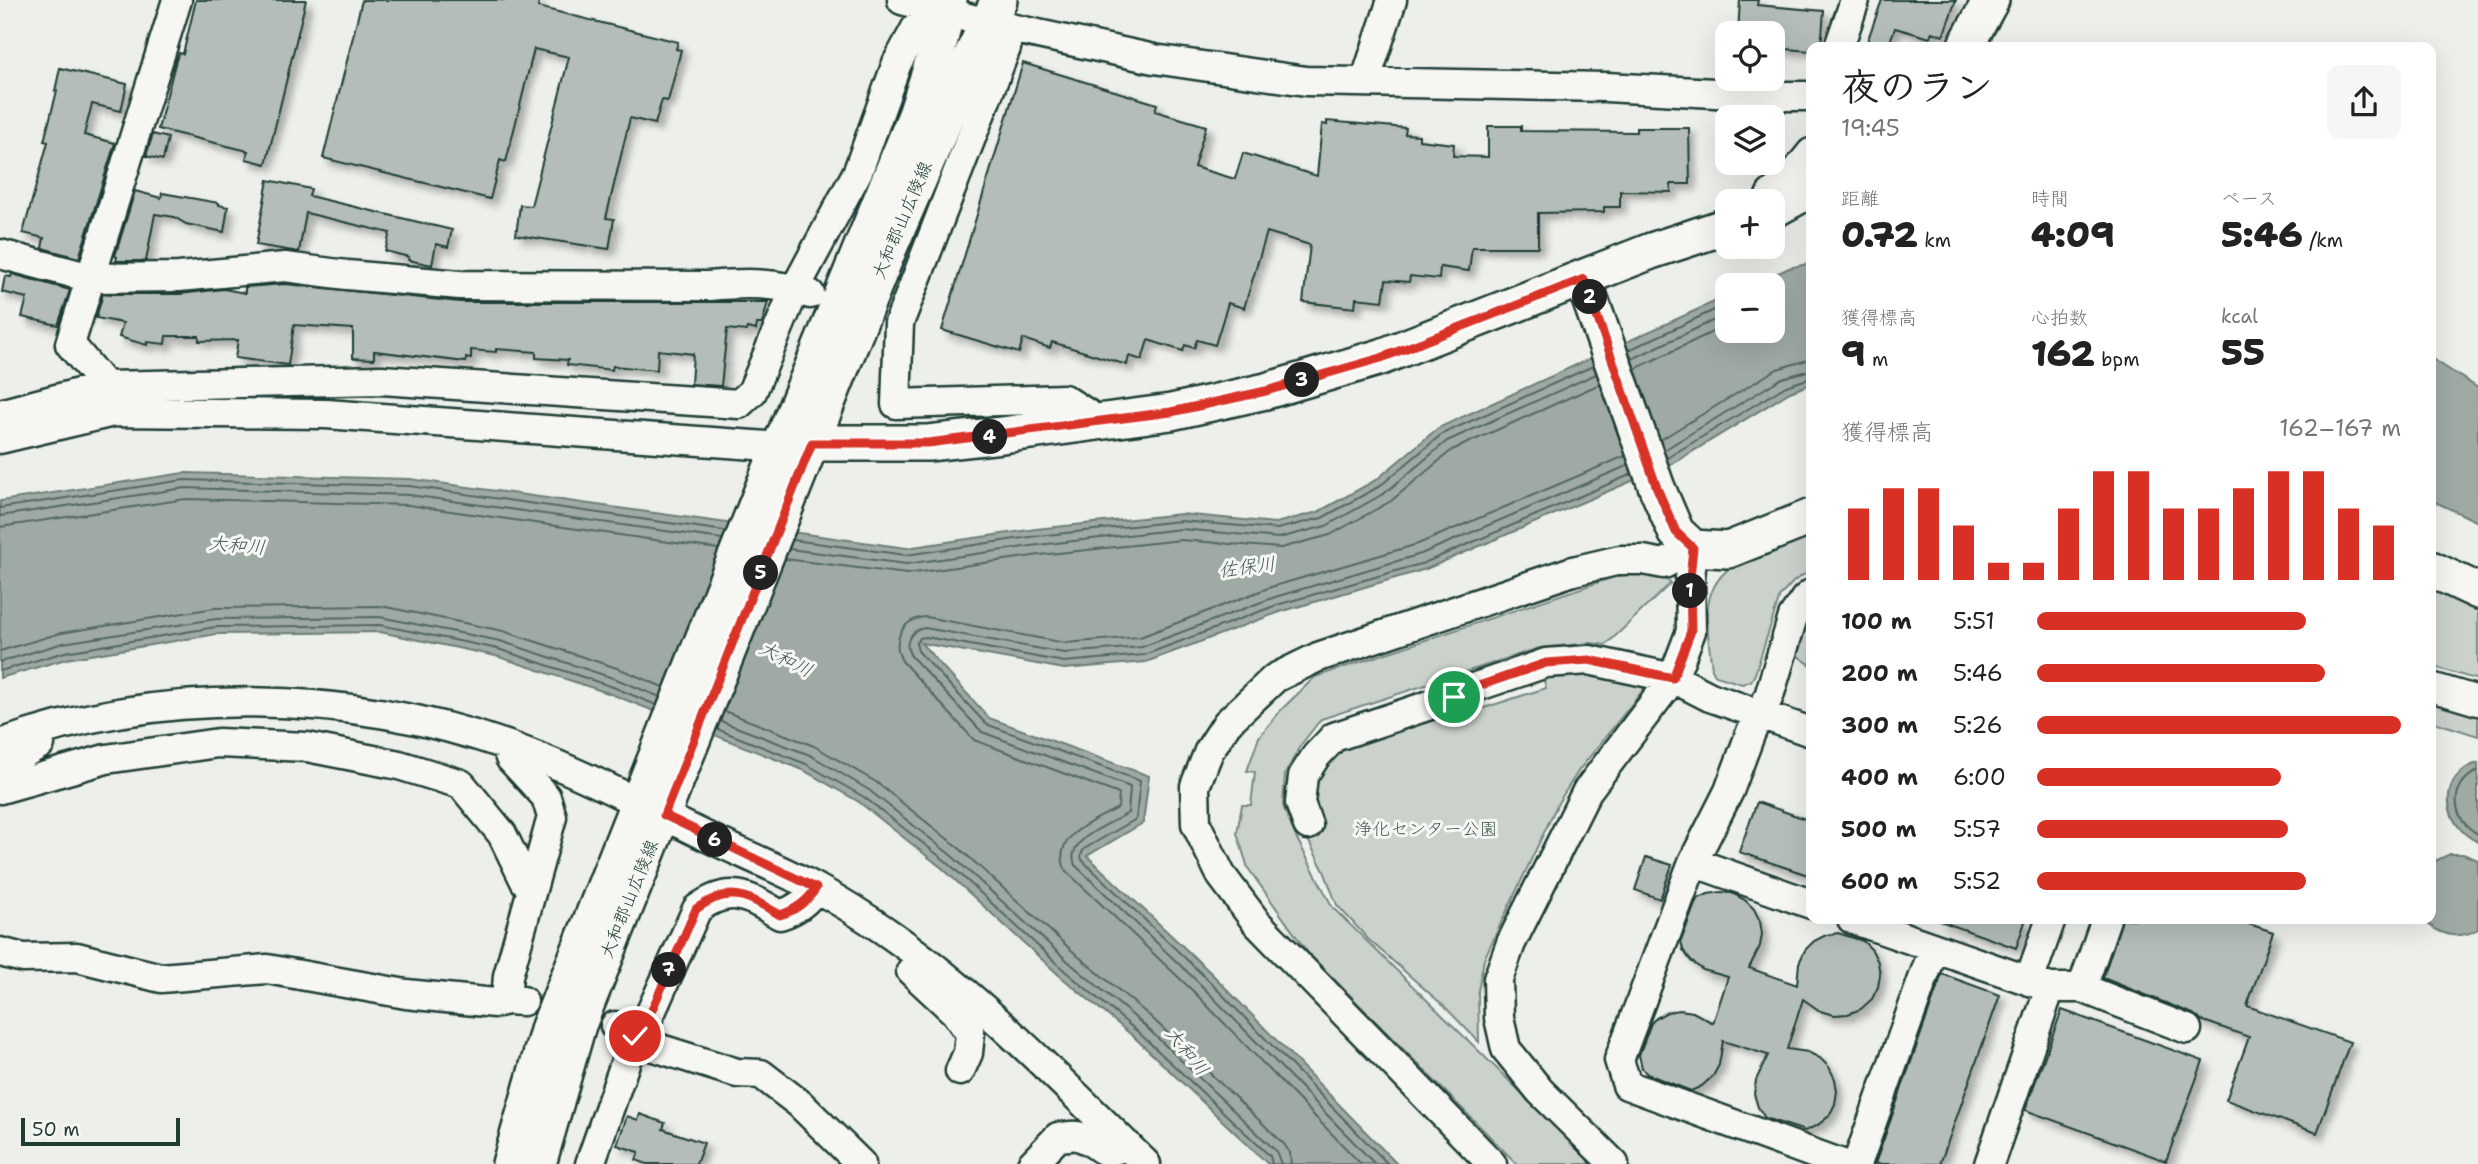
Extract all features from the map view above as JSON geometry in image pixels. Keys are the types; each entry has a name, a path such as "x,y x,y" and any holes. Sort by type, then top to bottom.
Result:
{"main road":[{"path":"1968,42 1992,0"},
{"name":"大和郡山広陵線","path":"538,1164 578,1025 656,797 790,462 916,115 948,6"},
{"name":"大和郡山広陵線","path":"790,462 889,248 993,11"},
{"path":"1785,203 1806,192"},
{"path":"790,462 1171,412 1255,393 1381,358 1651,251 1715,230"},
{"path":"1584,279 1657,488 1676,532 1693,548 1728,550 1806,519"},
{"path":"2436,571 2478,591"},
{"name":"大和郡山広陵線","path":"510,1164 549,1027 656,797"}],"street":[{"path":"105,386 70,344 177,0"},
{"path":"902,0 993,11 1154,59 1306,81 1606,87 1806,96"},
{"path":"1366,82 1392,0"},
{"path":"1841,42 1855,0"},
{"path":"0,414 105,386 382,380 739,404 752,392 805,292 858,171 897,63 916,28 948,6"},
{"path":"993,11 1006,48 895,323 896,404 1064,399 1100,422"},
{"path":"1777,189 1791,178 1806,159"},
{"path":"0,254 91,278 179,277 285,267 460,285 709,286 745,283 805,292"},
{"path":"0,439 114,412 313,414 790,462"},
{"path":"1614,1164 1540,1091 1506,1049 1499,1018 1498,979 1511,943 1587,791 1673,678 1691,631 1690,578 1693,548"},
{"path":"1492,1164 1257,923 1221,874 1196,824 1195,786 1209,751 1227,723 1275,678 1318,657 1573,571 1620,560 1664,564 1693,548"},
{"path":"1806,598 1793,617 1769,696 1729,791 1693,862 1619,1060 1627,1085 1842,1164"},
{"path":"1308,825 1300,803 1303,776 1316,756 1334,737 1546,663 1589,660 1673,678 1710,697 1806,730"},
{"path":"2436,688 2478,701"},
{"path":"0,744 105,715 180,706 250,702 345,707 429,724 506,745 577,773 656,797 816,888 890,935 981,1004 1137,1154"},
{"path":"0,766 47,741 51,729"},
{"path":"0,789 106,759 218,743 307,747 399,765 461,784 502,834 524,881 532,890"},
{"path":"0,952 23,958 77,957 161,978 267,969 406,994 495,1003 515,1000 508,976 552,817 546,797 510,758 506,745"},
{"path":"1693,862 1806,902"},
{"path":"590,1164 625,1031 651,1012 696,909 709,900 726,894 748,897 780,915 794,911 816,888"},
{"path":"870,922 872,934 955,1012 970,1033 968,1053 960,1071"},
{"path":"1866,924 2039,985 2082,988 2187,1029"},
{"path":"1989,1164 2039,985 2050,924"},
{"path":"2082,988 2104,924"},
{"path":"1857,1164 1934,948"},
{"path":"625,1031 648,1045 737,1073 761,1074 800,1104 861,1164"},
{"path":"1032,1164 1058,1137 1079,1136 1104,1152 1137,1154"}],"green space":[{"path":"1806,532 1806,573 1780,596 1755,674 1751,681 1742,684 1716,676 1712,669 1708,605 1713,589 1722,575 1748,555"},
{"path":"1644,567 1671,583 1606,645 1591,643 1539,648 1321,719 1300,746 1285,774 1283,806 1333,908 1594,1164 1517,1164 1308,953 1248,868 1237,833 1242,805 1251,805 1255,772 1247,771 1259,737 1281,710 1315,677"},
{"path":"2436,582 2478,602 2478,680 2436,667"},
{"path":"1806,622 1806,662 1795,654"},
{"name":"浄化センター公園","path":"1571,669 1648,684 1579,770 1558,803 1484,959 1478,991 1479,1042 1445,1007 1368,939 1337,905 1324,871 1303,830 1310,775 1342,743 1458,701 1462,715 1546,688 1542,673"},
{"path":"2436,700 2478,713 2478,736 2436,723"}],"water":[{"path":"1806,264 1806,386 1790,392 1672,464 1426,569 1280,612 1146,662 1064,669 921,643 989,718 1149,776 1143,823 1087,856 1211,973 1397,1164 1268,1164 1134,1037 1060,976 942,868 859,802 803,770 611,694 496,656 380,632 217,634 66,659 0,678 0,501 184,473 410,479 906,548 1036,529 1181,514 1276,523 1318,512 1376,480 1438,428 1715,301 1715,343 1785,343 1785,273 1778,273"},
{"path":"2436,361 2478,388 2478,522 2436,502"},
{"path":"2478,763 2478,842 2457,824 2449,801 2450,789 2456,778 2465,769"},
{"path":"2450,854 2463,854 2478,860 2478,929 2471,933 2449,934 2428,924 2436,924 2436,861"}],"building":[{"path":"196,0 306,0 266,164 246,159 248,151 158,129 176,60 179,53 183,54"},
{"path":"362,0 539,0 538,7 678,42 676,49 681,50 668,101 662,100 655,124 630,118 606,218 614,219 609,249 516,235 520,205 531,206 569,57 534,49 506,162 500,160 490,199 323,158"},
{"path":"1740,0 1758,0 1757,5 1824,11 1821,42 1806,42 1806,51 1785,49 1785,21 1739,21"},
{"path":"1882,0 1956,0 1943,36 1932,32 1930,38 1895,28 1890,42 1867,42"},
{"path":"1023,63 1157,104 1155,111 1206,126 1194,167 1235,179 1243,153 1317,176 1322,124 1327,125 1327,121 1406,128 1405,134 1419,135 1419,140 1454,144 1453,156 1488,157 1488,126 1521,126 1521,131 1636,132 1636,128 1689,128 1690,184 1671,184 1671,192 1620,191 1620,207 1604,207 1604,212 1538,213 1538,247 1472,247 1469,271 1440,267 1439,279 1410,276 1409,282 1386,280 1383,301 1356,298 1355,308 1303,302 1310,245 1267,232 1244,308 1228,303 1215,345 1197,340 1194,348 1185,345 1183,351 1148,340 1142,360 1129,356 1127,365 1052,342 1050,348 1023,339 1019,353 942,330"},
{"path":"60,68 127,84 121,111 92,104 84,135 115,143 79,258 42,248 44,238 23,233 48,142 44,141"},
{"path":"153,134 168,138 163,160 146,156"},
{"path":"268,180 311,189 309,196 452,230 448,247 436,244 432,265 408,260 409,257 385,251 390,233 306,213 299,252 256,245"},
{"path":"135,191 161,198 162,193 228,207 224,232 155,214 146,261 116,261 115,256"},
{"path":"12,274 70,290 58,325 22,317 27,298 2,292 5,276 11,277"},
{"path":"285,284 460,302 768,302 762,324 757,324 756,330 727,329 721,386 691,384 693,354 658,350 657,370 613,366 612,370 567,365 568,360 536,358 536,352 496,349 496,352 471,350 471,359 466,358 466,362 374,351 374,359 353,358 353,329 294,325 288,365 235,358 238,340 199,341 199,336 166,336 165,344 147,342 147,345 119,337 123,323 96,318 103,294 179,294 224,289 245,293 245,287"},
{"path":"1757,802 1806,819 1806,874 1739,852"},
{"path":"1646,857 1672,865 1660,899 1635,890"},
{"path":"1721,892 1732,893 1745,900 1760,921 1760,946 1749,968 1797,985 1799,963 1805,950 1814,941 1838,933 1863,941 1878,962 1878,987 1872,999 1861,1009 1834,1015 1820,1011 1803,999 1787,1049 1808,1052 1820,1058 1829,1067 1837,1091 1829,1116 1805,1131 1765,1118 1758,1107 1754,1094 1756,1080 1768,1055 1723,1041 1719,1065 1713,1076 1691,1091 1647,1074 1642,1068 1639,1055 1651,1023 1656,1018 1667,1012 1680,1010 1693,1012 1713,1023 1728,977 1703,970 1691,961 1683,950 1681,941 1697,899"},
{"path":"1948,924 2024,924 2016,948"},
{"path":"2120,924 2249,924 2273,932 2247,1006 2350,1042 2317,1133 2226,1100 2249,1037 2201,1020 2193,1014 2103,978"},
{"path":"1942,974 2000,995 1940,1164 1875,1164"},
{"path":"2062,1010 2203,1061 2166,1161 2025,1110"},
{"path":"640,1114 665,1123 663,1129 704,1143 696,1164 647,1164 636,1160 639,1152 617,1145 627,1116 638,1120"}],"route":[{"path":"635,1036 651,1012 696,909 709,900 726,894 748,897 780,915 794,911 816,888 664,815 812,443 928,443 1171,412 1266,391 1381,358 1584,279 1657,488 1676,532 1693,548 1690,578 1691,631 1673,678 1589,660 1546,663 1464,691 1454,697"}],"water label":[{"name":"大和川","path":"237,545"},
{"name":"佐保川","path":"1247,567"},
{"name":"大和川","path":"786,659"},
{"name":"大和川","path":"1187,1051"}]}
